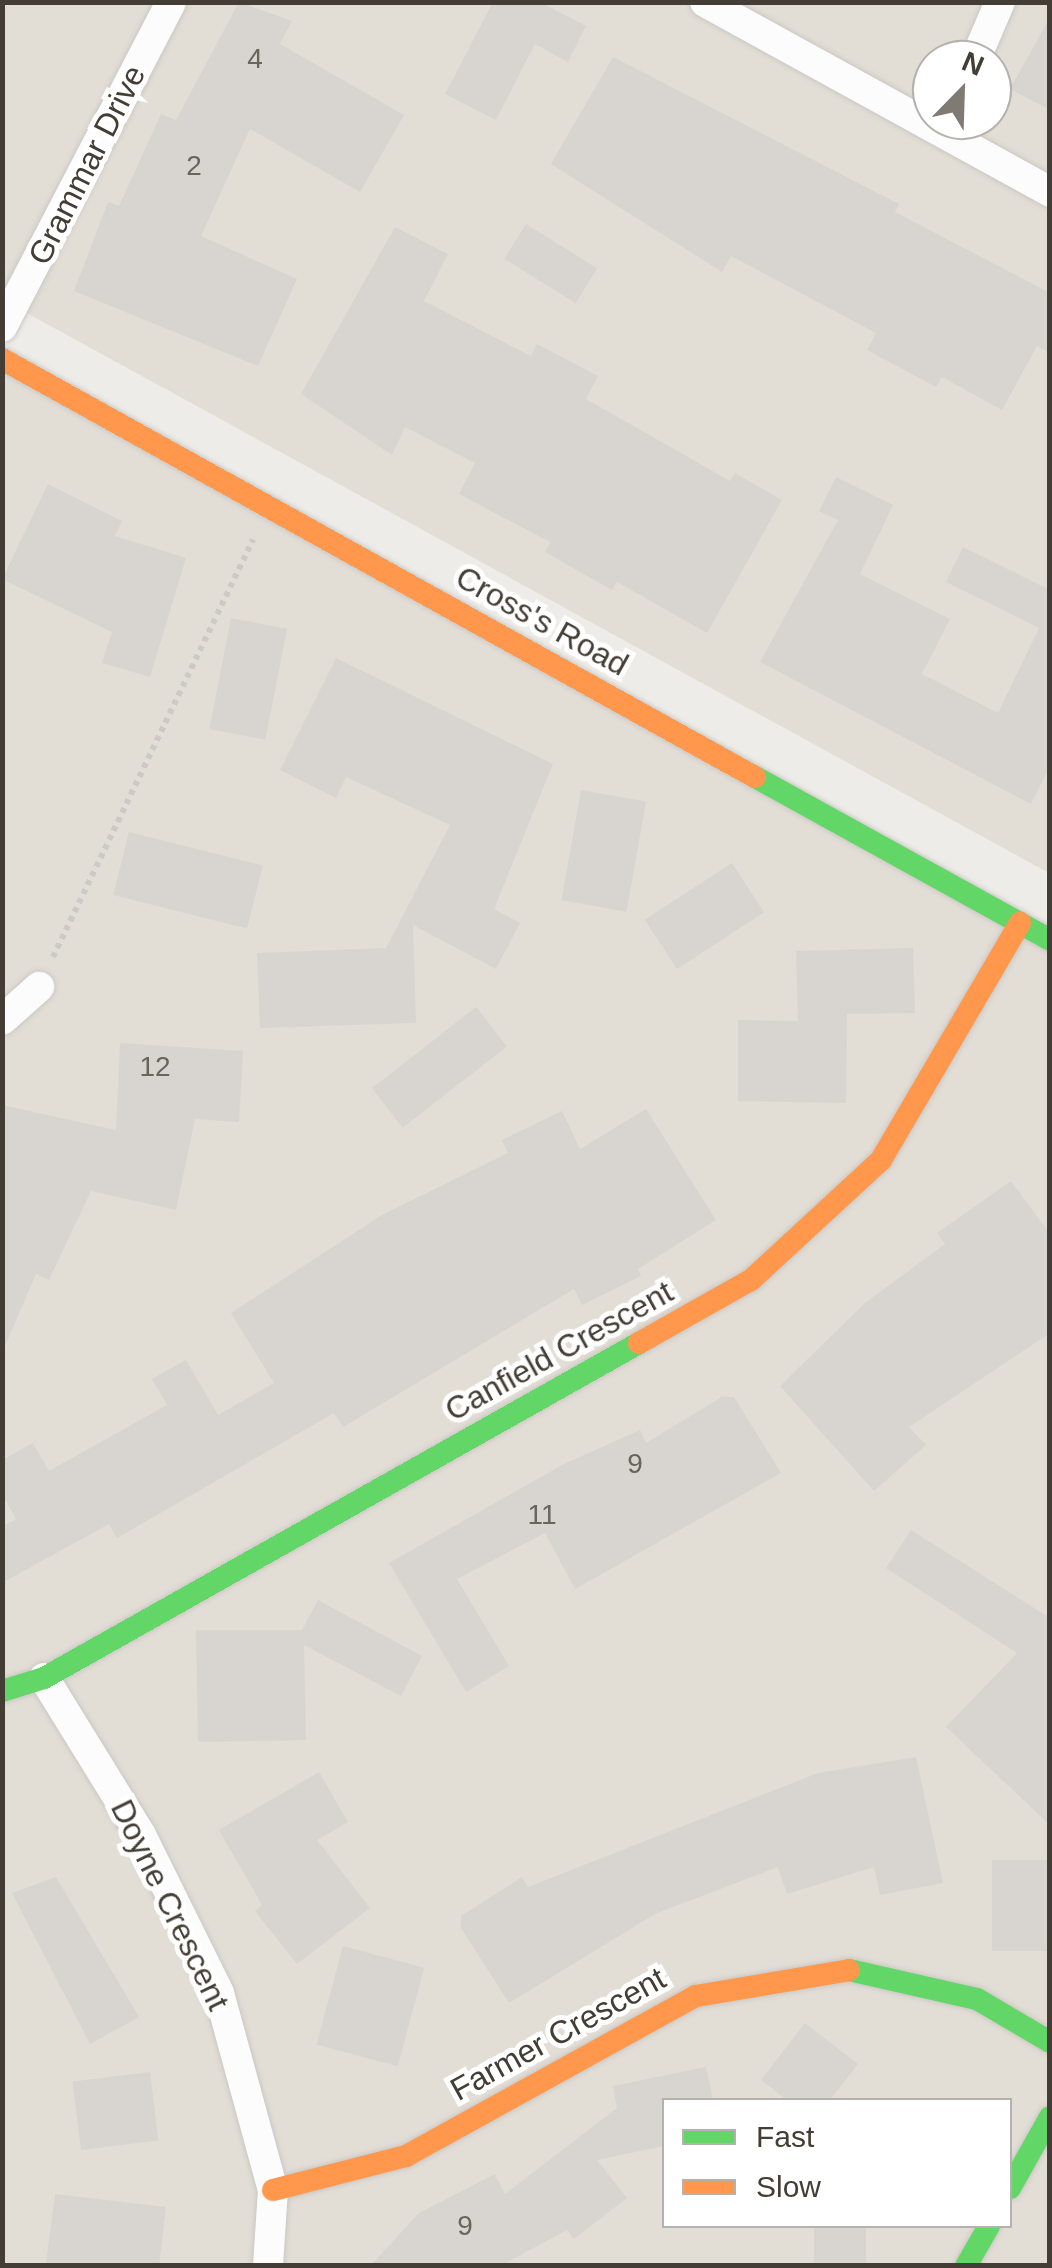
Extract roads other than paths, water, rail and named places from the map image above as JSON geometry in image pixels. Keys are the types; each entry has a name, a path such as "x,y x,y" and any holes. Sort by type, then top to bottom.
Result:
{"street":[{"name":"Grammar Drive","path":"2,326 170,2"},
{"path":"705,2 912,109"},
{"path":"983,40 1000,2"},
{"path":"968,140 1050,192"},
{"name":"Cross's Road","path":"2,359 1050,940"},
{"name":"Canfield Crescent","path":"2,1691 44,1678 751,1280 880,1160 1020,924"},
{"path":"2,1020 39,987"},
{"name":"Doyne Crescent","path":"44,1678 142,1835 219,1993 273,2190 268,2266"},
{"name":"Farmer Crescent","path":"273,2190 406,2156 696,1996 852,1970 977,1999 1050,2042"},
{"path":"1012,2184 1050,2117"},
{"path":"966,2266 987,2228"}]}
